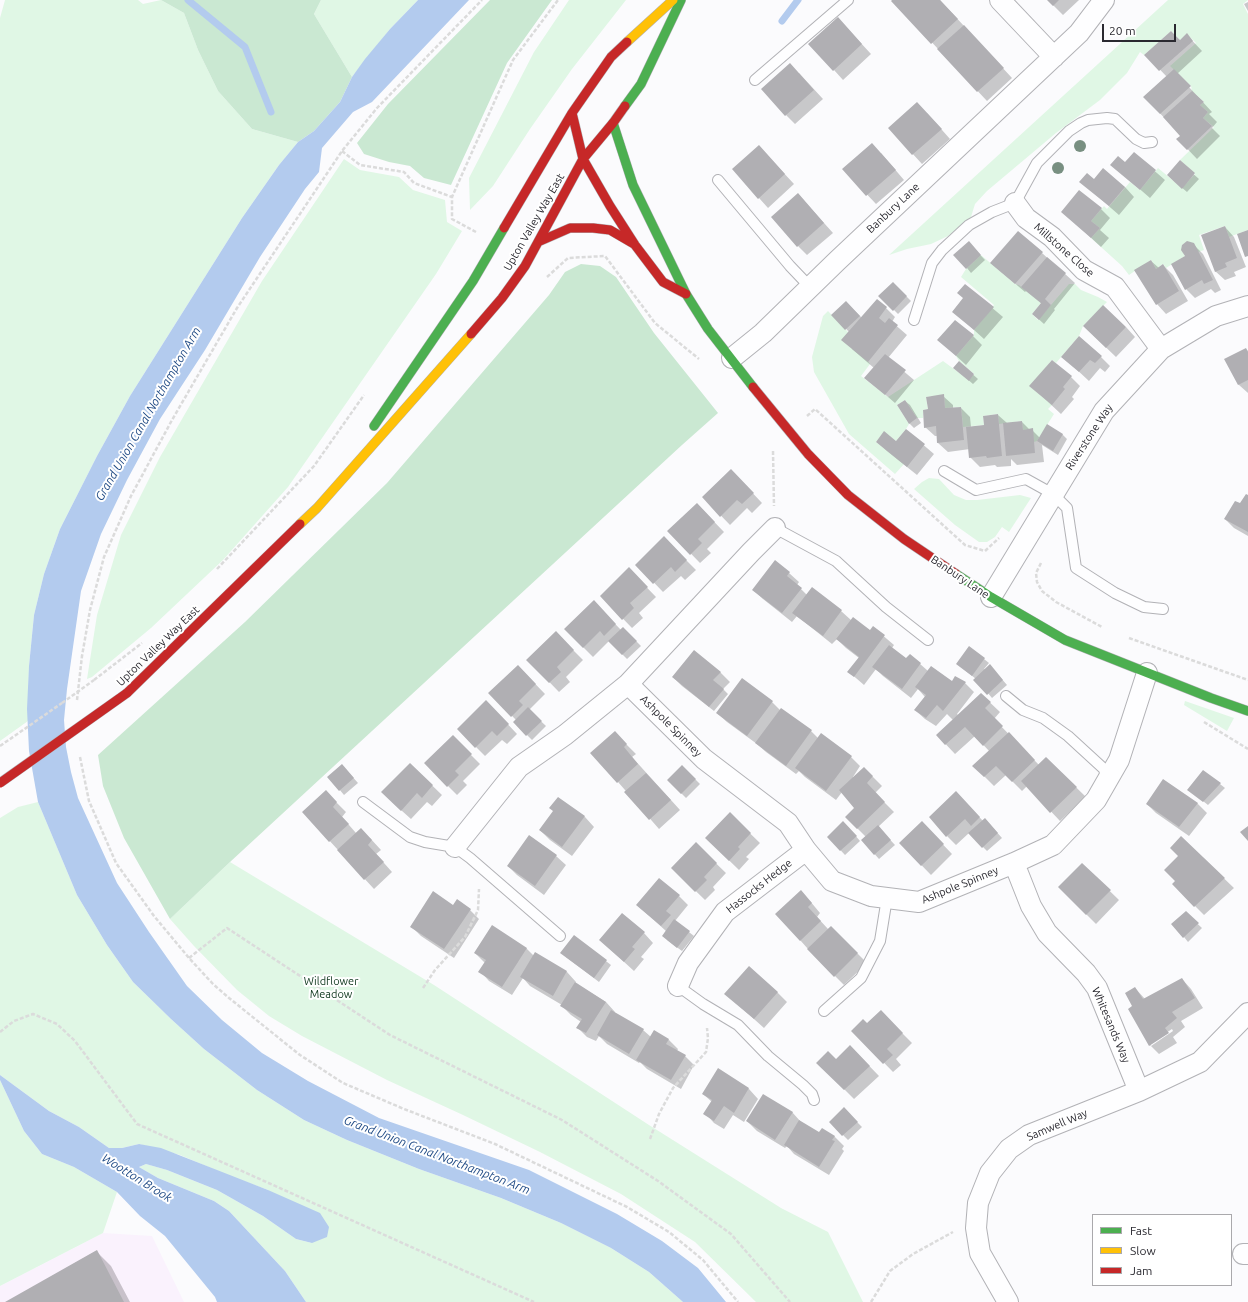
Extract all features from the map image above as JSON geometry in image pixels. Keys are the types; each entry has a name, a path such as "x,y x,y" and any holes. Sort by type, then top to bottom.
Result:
{"street":[{"name":"Upton Valley Way East","path":"370,430 473,281 572,113 611,57 673,0"},
{"name":"Upton Valley Way East","path":"0,783 127,694 317,508 502,298 525,266 584,159 613,123 641,84 681,0"},
{"path":"1000,0 1054,57"},
{"name":"Banbury Lane","path":"732,358 763,334 837,260 1079,33 1104,0"},
{"path":"572,113 584,159 610,206 635,245 663,282 686,294"},
{"name":"Banbury Lane","path":"613,123 633,185 686,294 708,329 789,432 848,495 904,539 991,597 1065,640 1211,698 1248,711"},
{"name":"Millstone Close","path":"1015,203 1026,218 1052,237 1084,270 1115,287 1161,349"},
{"path":"538,242 570,228 594,228 610,230 635,245"},
{"name":"Riverstone Way","path":"991,597 1104,411 1161,349 1216,316 1248,306"},
{"name":"Upton Valley Way East","path":"317,508 362,443"},
{"path":"455,847 519,767 565,735 628,684 775,528"},
{"name":"Ashpole Spinney","path":"628,684 704,759 788,823 806,850 832,881 871,896 919,902 1053,845 1096,800 1119,760 1147,673"},
{"name":"Hassocks Hedge","path":"678,986 688,963 725,912 806,850"},
{"name":"Whitesands Way","path":"1014,862 1031,906 1047,934 1086,973 1097,988 1139,1091"},
{"name":"Samwell Way","path":"1008,1302 980,1253 976,1228 978,1203 990,1173 1009,1149 1029,1135 1139,1091 1200,1062 1248,1013"}],"lane":[{"path":"755,80 848,0"},
{"path":"914,320 932,264 942,250 970,225 992,212 1015,203 1037,163 1070,131 1081,123 1097,118 1115,119 1136,139 1144,143 1152,142"},
{"path":"718,180 790,266 810,287"},
{"path":"944,471 976,490 1026,479 1054,494 1068,508 1076,568 1115,593 1144,607 1163,609"},
{"path":"775,528 836,561 886,607 928,640"},
{"path":"1006,696 1023,710 1043,718 1068,736 1104,769 1107,781"},
{"path":"363,802 410,837 425,842 455,847 470,858 560,936"},
{"path":"824,1011 861,978 880,941 887,898"},
{"path":"678,986 703,1004 738,1025 768,1056 803,1085 812,1094 814,1100"}],"path":[{"path":"76,706 82,656 90,610 104,557 131,496 172,420 238,308 342,151 378,108 482,0"},
{"path":"476,232 452,219 452,197 513,60 558,0"},
{"path":"342,151 360,165 404,172 414,183 452,197"},
{"path":"213,574 314,466 364,394"},
{"path":"773,447 775,528"},
{"path":"1021,547 1042,561 1036,573 1037,582 1042,591 1056,602 1103,628"},
{"path":"1124,636 1248,680"},
{"path":"1,745 94,680 148,638"},
{"path":"79,752 89,801 116,863 154,916 189,958 228,998 300,1055 343,1083 404,1109 495,1144 627,1207 669,1232 703,1260 738,1302"},
{"path":"423,988 435,970 466,937 478,910 479,886"},
{"path":"189,958 227,928 390,1036 562,1120 658,1181 731,1234 790,1302"},
{"path":"0,1032 14,1021 33,1014 57,1024 75,1041 137,1124 534,1302"},
{"path":"650,1139 659,1114 673,1088 706,1052 708,1038 707,1026"},
{"path":"871,1302 890,1271 913,1254 957,1231"}],"shaded area":[{"path":"103,1233 152,1236 184,1302 0,1302 0,1286"}],"green space":[{"path":"5,0 138,0 143,4 161,0 184,13 198,50 218,91 252,129 298,142 279,165 242,218 130,396 97,456 60,529 44,574 34,615 29,666 28,721 0,741 0,18"},
{"path":"161,0 321,0 314,14 352,77 340,102 314,131 298,142 252,129 218,91 198,50 184,13"},
{"path":"321,0 418,0 390,29 352,77 314,14"},
{"path":"490,0 552,0 507,63 451,185 424,178 410,166 389,162 364,154 357,143 388,104"},
{"path":"569,0 626,0 572,69 530,129 493,186 470,210 469,178 534,52"},
{"path":"1168,0 1248,0 1243,4 1248,14 1248,230 1229,237 1225,226 1199,235 1204,250 1198,252 1187,242 1182,245 1182,250 1185,256 1166,268 1163,264 1156,269 1151,260 1129,275 1122,266 1091,238 1100,228 1091,221 1104,206 1107,209 1130,182 1140,190 1158,168 1182,188 1195,174 1180,160 1214,127 1203,118 1208,112 1200,105 1204,102 1192,91 1191,86 1170,66 1196,43 1187,34 1180,40 1171,31 1144,55 1140,52 1127,73 1100,100 1056,133 987,191 975,204 971,217 948,236 931,244 907,249 889,255"},
{"path":"344,159 360,170 399,177 413,190 445,200 447,222 462,231 436,274 288,487 223,560 151,628 92,677 87,679 97,615 121,535 160,457 262,281"},
{"path":"981,255 1015,284 1019,285 1041,303 1032,314 1038,320 1069,284 1075,284 1081,290 1107,302 1083,326 1079,336 1056,363 1052,360 1030,386 1052,405 1048,409 1054,414 1037,441 1034,442 1032,429 1023,430 1022,421 999,424 998,414 983,416 984,425 963,427 961,407 945,408 944,395 926,397 928,409 923,410 923,418 917,418 905,400 897,405 909,424 906,429 896,441 884,432 876,442 904,464 895,474 849,434 814,372 812,357 823,316 828,311 848,332 870,364 861,376 888,397 943,361 969,380 974,374 959,361 956,356 974,335 974,330 994,305 961,277 966,269"},
{"path":"581,264 600,266 616,277 654,333 718,413 170,919 124,838 103,786 98,755 245,622 387,483 549,295 565,272"},
{"path":"929,478 939,479 954,495 966,500 1020,495 1031,498 1009,532 1002,527 995,537 987,542 979,542 955,525 914,489"},
{"path":"1185,701 1234,718 1227,731 1184,705"},
{"path":"38,802 77,895 107,945 133,982 204,1049 257,1090 304,1120 347,1140 419,1169 501,1198 561,1223 611,1248 649,1272 683,1302 306,1302 285,1271 229,1211 214,1201 158,1178 139,1167 146,1164 167,1170 217,1190 263,1216 296,1239 312,1243 268,1190 180,1155 139,1144 122,1148 109,1148 79,1127 49,1111 0,1075 0,818 18,807"},
{"name":"Wildflower Meadow","path":"230,862 434,985 649,1125 781,1208 828,1232 863,1302 756,1302 695,1242 621,1194 540,1152 387,1080 302,1036 269,1016 237,990 170,919"},
{"path":"0,1080 24,1131 42,1154 74,1167 117,1192 103,1233 0,1286"}],"water":[{"name":"Grand Union Canal Northampton Arm","path":"418,0 469,0 372,102 353,112 322,148 319,172 305,189 260,257 205,350 160,419 127,480 101,534 81,591 67,689 64,720 66,747 71,772 78,798 117,883 149,932 187,986 222,1020 262,1053 308,1081 379,1118 529,1170 617,1214 662,1241 698,1268 726,1302 683,1302 649,1272 611,1248 561,1223 501,1198 419,1169 347,1140 304,1120 257,1090 204,1049 133,982 107,945 77,895 38,802 29,751 27,709 29,666 34,615 44,574 60,529 97,456 130,396 242,218 279,165 298,142 314,131 340,102 352,77 365,59 390,29"},
{"name":"Wootton Brook","path":"0,1075 49,1111 79,1127 109,1148 122,1148 139,1144 161,1148 268,1190 320,1213 329,1227 327,1237 312,1243 296,1239 263,1216 217,1190 167,1170 146,1164 139,1167 158,1178 214,1201 229,1211 285,1271 306,1302 217,1302 215,1297 165,1236 140,1216 117,1192 74,1167 42,1154 24,1131 0,1080"}],"building":[{"path":"940,0 958,19 931,44 891,1"},
{"path":"1047,0 1059,0 1053,6"},
{"path":"838,17 862,44 833,71 808,44"},
{"path":"964,25 1004,68 977,92 937,49"},
{"path":"1171,31 1180,40 1187,33 1193,41 1159,71 1144,55"},
{"path":"790,63 814,90 785,116 761,89"},
{"path":"1174,69 1191,86 1160,114 1143,97"},
{"path":"1192,91 1204,102 1200,105 1208,112 1203,118 1212,126 1187,150 1176,139 1180,136 1163,117"},
{"path":"917,102 942,129 912,155 888,128"},
{"path":"872,143 896,170 866,196 842,169"},
{"path":"759,145 785,174 758,199 732,169"},
{"path":"1134,152 1156,170 1140,190 1110,165 1118,156 1125,162"},
{"path":"1180,160 1195,173 1182,189 1167,175"},
{"path":"1103,168 1125,187 1109,206 1079,182 1087,173 1094,179"},
{"path":"1079,190 1102,208 1091,221 1100,228 1091,238 1061,212"},
{"path":"798,193 824,223 797,247 771,217"},
{"path":"1225,226 1237,258 1225,263 1227,267 1215,272 1201,235"},
{"path":"1248,230 1248,256 1245,257 1237,234"},
{"path":"1018,231 1043,252 1015,284 990,263"},
{"path":"969,241 981,255 966,269 953,255"},
{"path":"1187,241 1194,243 1213,280 1204,284 1202,280 1185,290 1171,264 1185,256 1181,250 1182,245"},
{"path":"1047,257 1066,273 1045,299 1051,305 1039,320 1032,314 1041,303 1021,287"},
{"path":"1151,260 1156,269 1163,264 1179,291 1156,305 1134,270"},
{"path":"893,282 907,296 893,311 878,296"},
{"path":"965,284 994,307 974,330 952,312 963,298 957,293"},
{"path":"877,299 887,307 879,318 885,323 889,318 898,325 868,362 841,340"},
{"path":"846,301 860,316 845,330 831,315"},
{"path":"1103,305 1126,327 1106,348 1083,326"},
{"path":"955,320 974,335 956,356 937,340"},
{"path":"1079,336 1102,356 1095,363 1090,360 1079,372 1061,357"},
{"path":"1246,348 1248,352 1248,380 1238,385 1224,359"},
{"path":"885,354 906,370 885,395 864,378"},
{"path":"1052,360 1072,376 1063,387 1065,389 1052,405 1029,386"},
{"path":"959,361 974,374 969,381 953,368"},
{"path":"944,394 945,408 961,407 964,440 937,443 936,426 924,428 923,410 928,409 926,397"},
{"path":"905,400 917,418 909,424 897,405"},
{"path":"998,414 1002,456 969,458 966,427 984,425 983,416"},
{"path":"1022,421 1023,430 1033,428 1035,453 1006,456 1003,423"},
{"path":"1047,424 1063,434 1053,451 1037,441"},
{"path":"906,429 925,444 907,467 876,442 884,431 896,441"},
{"path":"731,469 754,493 742,504 737,500 720,517 702,497"},
{"path":"1246,494 1248,495 1248,532 1224,519 1235,501 1240,503"},
{"path":"697,503 715,522 698,539 702,543 690,555 667,531"},
{"path":"664,536 687,560 675,572 671,567 653,584 635,565"},
{"path":"775,560 790,572 787,576 802,588 782,613 752,590"},
{"path":"629,567 648,587 630,603 634,608 622,620 600,596"},
{"path":"812,587 842,610 823,636 792,613"},
{"path":"594,600 616,624 604,636 600,631 583,648 564,629"},
{"path":"853,617 870,630 873,626 885,635 854,677 847,672 859,657 836,639"},
{"path":"623,627 637,641 622,655 608,641"},
{"path":"556,631 574,650 557,667 561,672 549,683 526,660"},
{"path":"889,645 906,658 910,654 921,663 902,689 872,667"},
{"path":"969,646 985,658 972,676 956,664"},
{"path":"694,650 721,672 713,680 724,689 709,707 672,677"},
{"path":"990,664 1003,680 987,695 973,680"},
{"path":"518,665 536,684 519,701 523,705 511,717 488,693"},
{"path":"931,666 952,681 955,676 966,682 943,711 937,705 926,718 914,710 926,695 915,687"},
{"path":"742,678 773,701 747,736 716,713"},
{"path":"981,693 991,702 985,708 1003,726 983,746 965,727 945,745 936,735"},
{"path":"486,700 509,724 497,736 492,731 475,748 457,729"},
{"path":"528,707 542,721 526,736 513,722"},
{"path":"781,708 812,730 786,766 755,743"},
{"path":"615,731 627,744 624,747 638,764 617,783 590,753"},
{"path":"1009,732 1035,760 1012,782 996,766 984,777 972,766"},
{"path":"821,733 852,756 826,791 795,768"},
{"path":"453,735 472,754 455,771 459,775 447,787 424,763"},
{"path":"1046,757 1077,787 1050,813 1021,781"},
{"path":"410,763 433,785 422,798 417,793 401,811 381,792"},
{"path":"342,764 354,778 339,791 327,777"},
{"path":"682,765 696,779 681,794 667,780"},
{"path":"864,767 873,776 867,783 885,802 857,829 845,817 854,808 839,790"},
{"path":"1203,770 1221,783 1203,802 1187,790"},
{"path":"646,773 671,800 649,820 624,792"},
{"path":"1163,779 1198,803 1179,827 1146,804"},
{"path":"326,790 337,802 333,807 349,824 329,842 302,812"},
{"path":"956,791 980,817 971,826 965,819 946,837 929,817"},
{"path":"558,797 585,816 562,847 539,830 553,811 549,808"},
{"path":"730,812 751,833 738,847 740,849 729,861 705,838"},
{"path":"985,818 998,833 982,848 968,833"},
{"path":"843,821 857,836 840,851 827,837"},
{"path":"922,821 944,844 921,866 899,843"},
{"path":"878,825 891,840 874,855 861,840"},
{"path":"1248,826 1248,841 1240,832"},
{"path":"361,828 372,840 368,845 384,862 364,880 337,850"},
{"path":"529,835 557,855 535,886 507,866"},
{"path":"1181,836 1225,878 1194,907 1172,884 1175,881 1164,870 1178,856 1170,848"},
{"path":"696,842 717,863 704,877 707,880 695,892 671,868"},
{"path":"1082,863 1111,890 1086,915 1058,887"},
{"path":"659,878 680,895 666,911 671,915 661,926 636,905"},
{"path":"801,890 812,903 808,907 821,921 800,941 775,914"},
{"path":"433,891 453,905 457,899 471,909 444,949 410,927"},
{"path":"1186,911 1199,923 1183,938 1171,924"},
{"path":"622,913 645,932 632,947 635,949 624,962 599,940"},
{"path":"674,919 690,931 677,948 662,936"},
{"path":"492,925 527,948 502,987 478,972 486,960 474,953"},
{"path":"831,926 858,953 834,977 807,949"},
{"path":"574,935 607,960 594,978 560,953"},
{"path":"535,952 567,971 553,996 520,977"},
{"path":"749,966 778,992 754,1019 724,994"},
{"path":"1182,978 1195,998 1172,1012 1177,1018 1165,1028 1169,1033 1149,1046 1128,1009 1132,1006 1125,993 1135,987 1143,999"},
{"path":"575,982 606,1002 586,1033 576,1028 582,1019 560,1006"},
{"path":"611,1010 644,1029 629,1054 597,1035"},
{"path":"881,1010 903,1033 887,1049 893,1055 883,1064 851,1031 863,1019 867,1023"},
{"path":"654,1030 669,1039 666,1044 686,1055 671,1080 636,1060"},
{"path":"850,1045 870,1066 844,1090 816,1063 828,1051 836,1059"},
{"path":"718,1068 749,1088 734,1113 724,1106 714,1121 703,1114 712,1100 702,1094"},
{"path":"763,1094 793,1112 775,1140 746,1121"},
{"path":"844,1107 858,1122 842,1136 829,1122"},
{"path":"799,1120 819,1132 822,1128 835,1136 832,1140 835,1141 819,1167 784,1145"},
{"path":"97,1250 124,1302 5,1302"}],"waterway":[{"path":"188,0 245,47 271,112"},
{"path":"782,21 798,0"}],"traffic: fast":[{"path":"625,106 641,84 681,0"},
{"path":"613,123 633,185 686,294 708,329 753,387"},
{"path":"374,426 473,281 504,228"},
{"path":"956,574 991,597 1065,640 1211,698 1248,711"}],"traffic: slow":[{"path":"627,42 673,0"},
{"path":"300,524 317,508 471,334"}],"traffic: jam":[{"path":"504,228 572,113 611,57 627,42"},
{"path":"471,334 502,298 525,266 583,159 625,106"},
{"path":"572,113 583,159 610,206 635,245 663,282 686,294"},
{"path":"538,242 570,228 593,228 610,230 634,244"},
{"path":"753,387 808,454 848,495 904,539 956,574"},
{"path":"127,693 300,524"},
{"path":"0,783 127,693"}]}
